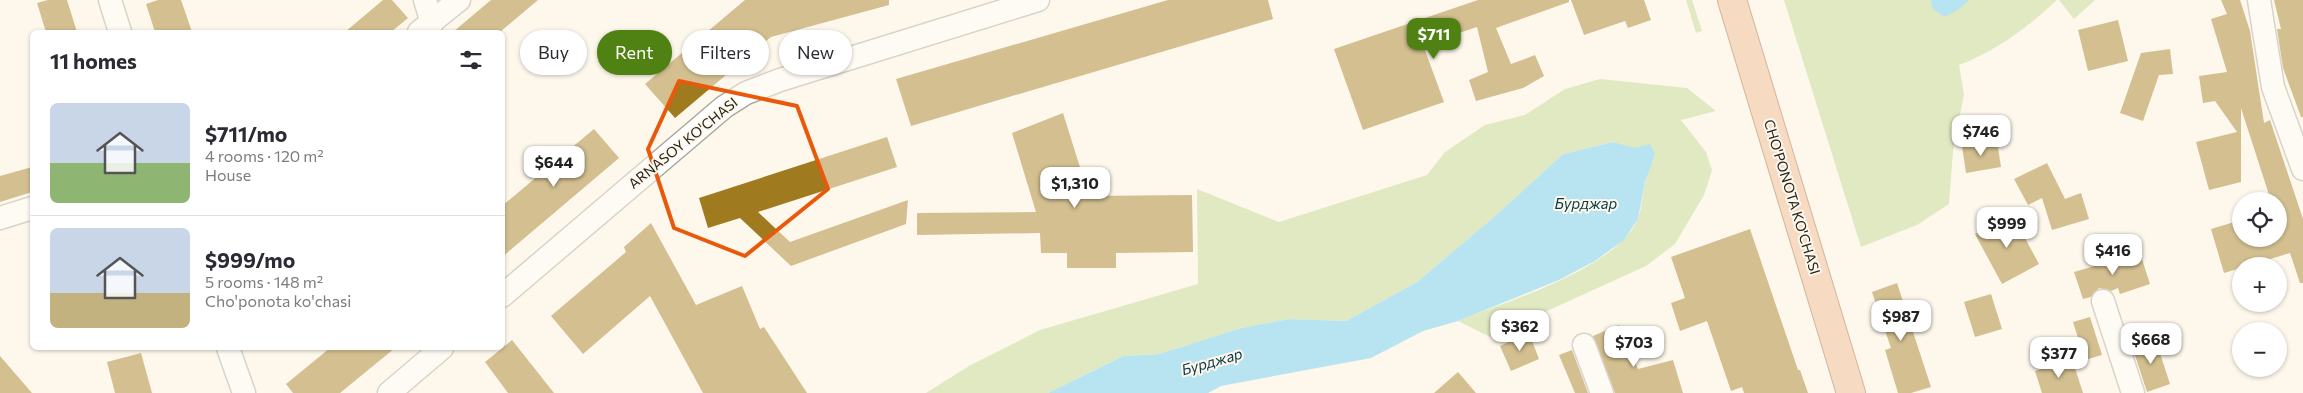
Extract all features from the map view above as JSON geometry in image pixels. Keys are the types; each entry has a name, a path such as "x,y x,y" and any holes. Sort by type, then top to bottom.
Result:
{"main road":[{"name":"CHO'PONOTA KO'CHASI","path":"1732,0 1762,68 1784,142 1851,393"},
{"name":"CHO'PONOTA KO'CHASI","path":"1752,0 1762,68"},
{"name":"CHO'PONOTA KO'CHASI","path":"1784,142 1869,393"}],"street":[{"path":"110,0 119,30"},
{"path":"425,0 426,28"},
{"path":"426,28 459,0"},
{"name":"ARNASOY KO'CHASI","path":"505,293 724,107 746,93 780,80 1038,0"},
{"path":"2259,0 2273,87 2303,169"},
{"path":"0,218 30,209"},
{"path":"2103,301 2133,393"},
{"path":"1584,345 1602,393"},
{"path":"229,350 244,393"},
{"path":"389,393 440,350"}],"highlighted area":[{"path":"679,81 797,106 828,189 745,256 674,228 648,149"}],"green space":[{"path":"1686,0 1692,0 1702,31 1696,33"},
{"path":"1784,0 2057,0 2034,20 1999,45 1959,65 1964,94 1953,151 1949,204 1917,225 1861,247"},
{"path":"2059,0 2095,0 2074,19"},
{"path":"1600,79 1687,88 1716,111 1681,120 1706,152 1712,170 1704,195 1675,244 1646,266 1490,337 1458,321 1557,282 1583,269 1624,239 1639,217 1646,180 1655,155 1613,142 1563,154 1495,216 1417,282 1346,321 1289,319 1241,328 1159,354 1123,356 1048,393 926,393 969,366 1040,330 1198,284 1197,189 1279,222 1427,175 1445,152 1485,125 1525,115 1565,89"}],"water":[{"path":"1931,0 1969,0 1958,10 1944,17 1932,8"},
{"name":"Бурджар","path":"1613,142 1635,148 1650,144 1655,155 1645,182 1638,219 1624,240 1595,261 1559,280 1458,321 1423,331 1371,358 1221,386 1208,393 1048,393 1123,356 1159,354 1241,328 1289,319 1346,321 1417,282 1495,216 1563,154"}],"building":[{"path":"48,0 67,0 76,30 45,30 37,3"},
{"path":"158,0 181,0 191,30 154,30 146,4"},
{"path":"383,0 392,0 408,18 393,30 347,30"},
{"path":"491,0 538,0 502,30 455,30"},
{"path":"745,0 889,0 889,5 797,30 779,30 779,35 769,39 769,30 709,30"},
{"path":"1168,0 1268,0 1273,19 911,126 896,79"},
{"path":"1478,0 1569,0 1569,2 1496,28 1511,64 1535,55 1544,76 1523,88 1476,101 1469,80 1488,72 1477,27 1423,45 1444,102 1363,130 1334,49"},
{"path":"1571,0 1644,0 1651,20 1628,28 1625,21 1584,35"},
{"path":"2221,0 2240,0 2250,31 2264,123 2270,120 2303,219 2303,283 2300,283 2290,253 2277,257 2232,257 2232,271 2224,273 2211,229 2232,223 2232,247 2287,247 2287,192 2268,192 2241,108 2241,182 2209,190 2196,142 2237,132 2215,101 2203,103 2199,76 2227,72 2211,19 2227,14"},
{"path":"2274,0 2303,0 2303,117 2301,117 2283,68 2277,29 2281,29"},
{"path":"2118,20 2128,61 2088,71 2078,30"},
{"path":"2170,49 2173,74 2159,75 2143,121 2120,113 2141,53"},
{"path":"682,53 682,75 726,75 675,118 645,84 656,75 672,75 672,61"},
{"path":"1063,113 1089,196 1192,195 1193,252 1116,253 1116,268 1067,268 1067,253 1041,253 1040,233 917,235 917,213 1036,212 1012,133"},
{"path":"594,129 619,158 505,254 505,203"},
{"path":"887,137 897,167 758,212 790,242 908,200 906,224 791,266 740,218 708,228 699,198"},
{"path":"1997,141 2001,167 1966,173 1962,146"},
{"path":"2047,163 2065,199 2081,193 2089,219 2052,230 2042,198 2028,205 2014,179"},
{"path":"30,168 30,193 0,202 0,176"},
{"path":"2012,214 2039,264 2002,284 1975,234"},
{"path":"651,223 696,305 742,286 760,329 764,327 807,393 703,393 650,296 583,354 551,316 626,252 624,247"},
{"path":"1750,229 1798,370 1800,370 1808,393 1744,393 1742,387 1731,391 1707,321 1680,331 1671,303 1685,298 1671,257"},
{"path":"2140,253 2150,284 2120,294 2118,288 2111,291 2099,288 2091,297 2083,299 2074,272"},
{"path":"1897,283 1931,387 1911,393 1898,393 1885,350 1891,348 1872,292"},
{"path":"1991,294 2002,329 1975,337 1964,302"},
{"path":"2090,317 2102,355 2085,360 2073,322"},
{"path":"1619,325 1638,369 1673,360 1683,393 1615,393 1593,336"},
{"path":"1529,333 1539,359 1511,371 1500,346"},
{"path":"2155,338 2170,384 2147,392 2132,346"},
{"path":"512,340 554,393 508,393 485,362 500,350 505,350 505,346"},
{"path":"328,350 393,350 340,393 293,393 286,384"},
{"path":"1572,350 1588,393 1575,393 1559,355"},
{"path":"141,353 152,393 115,393 107,362"},
{"path":"0,356 32,393 0,393"},
{"path":"2072,359 2083,393 2042,393 2035,371"},
{"path":"1458,372 1476,393 1434,393"}]}
